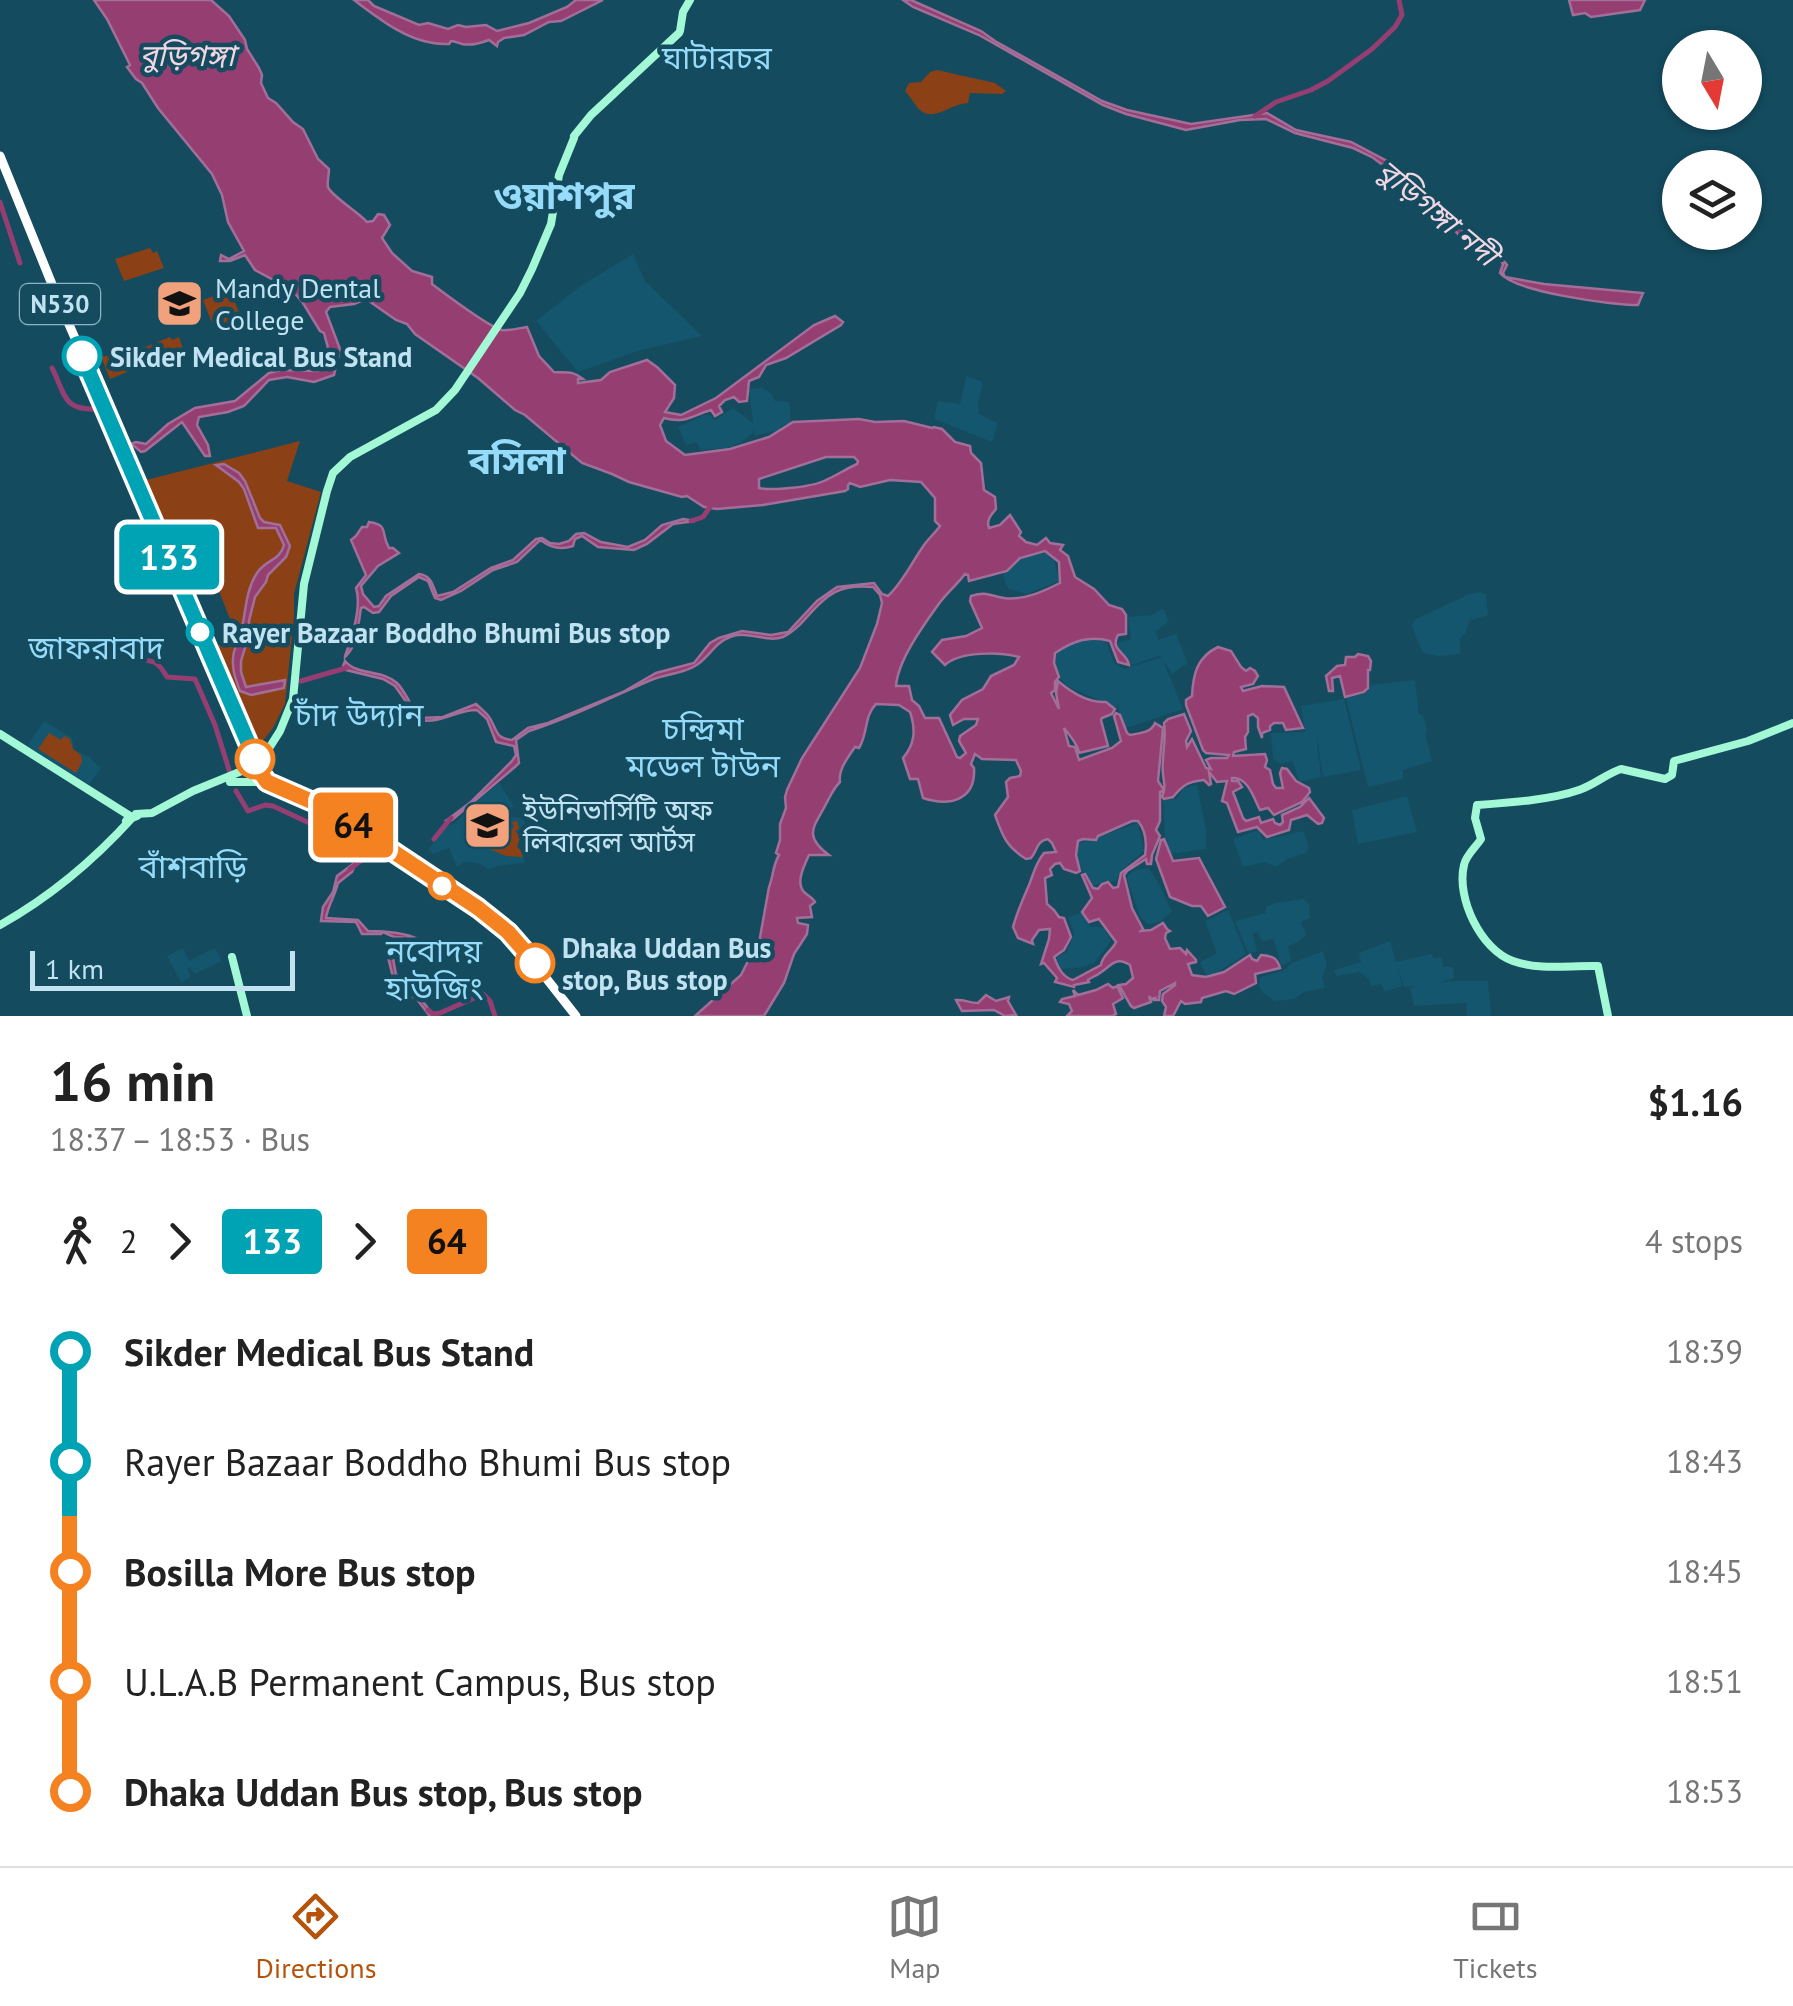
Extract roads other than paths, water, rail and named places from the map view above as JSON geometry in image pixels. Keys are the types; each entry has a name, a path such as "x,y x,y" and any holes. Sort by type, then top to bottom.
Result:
{"highway":[{"name":"N530","path":"0,156 267,782"},
{"path":"267,782 329,809 494,920 520,944 576,1016"}],"main road":[{"path":"230,782 259,768 293,700 304,584 332,478 345,462 430,414 455,390 520,293 537,258 551,224 559,175 574,137 591,115 678,34 690,0"},
{"path":"1608,1016 1598,966 1530,966 1509,960 1497,952 1471,918 1464,888 1464,864 1481,840 1477,805 1579,790 1621,769 1668,778 1674,761 1748,741 1793,723"},
{"path":"0,732 132,815 146,817 202,789 259,768"},
{"path":"202,789 230,782 267,782"},
{"path":"0,924 70,876 132,815"},
{"path":"229,961 245,1016"}],"water":[{"name":"বুড়িগঙ্গা","path":"94,0 211,0 229,16 245,40 268,98 303,129 318,159 329,169 330,191 367,222 378,214 384,215 390,225 382,238 412,271 432,277 432,284 496,328 527,327 539,356 554,372 572,373 583,379 578,379 578,383 601,380 610,372 647,360 675,385 674,398 665,412 681,415 716,398 814,325 835,316 843,322 786,358 766,365 759,377 749,381 747,401 739,402 734,397 725,400 719,406 722,412 715,416 711,410 683,420 664,418 660,425 666,441 685,455 730,449 769,437 793,422 859,419 934,427 942,429 955,442 970,446 981,463 984,490 995,497 996,509 989,528 1000,525 1010,515 1026,542 1037,545 1046,538 1050,543 1063,545 1060,550 1068,556 1075,577 1126,615 1126,634 1118,635 1116,644 1129,665 1118,662 1110,641 1075,642 1055,653 1059,677 1051,693 1059,709 1058,681 1080,696 1106,702 1115,709 1101,720 1108,746 1079,753 1064,728 1069,746 1075,747 1079,760 1121,741 1116,713 1130,735 1148,731 1155,723 1163,728 1158,781 1164,790 1160,792 1160,821 1156,830 1160,836 1151,864 1146,859 1124,875 1141,931 1163,923 1170,931 1165,938 1170,949 1180,948 1186,954 1187,950 1196,960 1188,964 1192,975 1206,977 1224,972 1250,955 1257,961 1261,955 1271,957 1280,968 1255,974 1256,983 1234,994 1226,991 1202,998 1201,1002 1181,1001 1173,1016 1164,1016 1166,1007 1162,1001 1163,994 1175,983 1160,991 1159,1000 1149,996 1151,1002 1131,1006 1119,985 1133,978 1130,965 1125,962 1114,963 1089,982 1074,987 1055,982 1057,978 1041,964 1050,929 1039,930 1033,944 1018,938 1013,927 1039,861 1044,853 1056,852 1048,839 1026,859 1000,829 995,815 1008,797 1006,782 1020,776 1016,760 982,759 975,754 971,764 973,779 966,794 943,802 923,798 918,779 910,779 903,758 913,736 910,712 899,705 876,704 862,743 847,759 840,782 813,830 816,842 829,855 809,855 803,868 801,888 815,902 810,906 812,917 797,918 798,923 808,925 807,934 794,954 784,983 764,1016 695,1016 741,975 759,943 779,855 776,853 787,790 802,758 860,668 882,603 873,587 836,592 783,637 730,637 690,669 651,680 576,714 529,731 516,740 519,763 452,820 447,820 512,761 516,755 514,746 496,742 487,719 477,710 435,720 419,720 395,686 383,679 342,669 345,661 356,669 397,683 420,718 443,717 476,704 499,735 512,740 528,728 623,692 656,673 694,663 719,638 742,631 771,635 788,632 817,601 837,587 874,583 888,596 940,526 935,521 935,498 921,482 890,480 860,487 850,483 845,491 763,505 717,509 704,507 687,496 629,482 582,463 407,324 366,299 330,307 326,312 340,349 334,375 314,382 287,377 269,380 244,406 199,417 197,425 210,456 205,456 182,422 145,451 128,445 146,444 168,424 195,408 235,401 269,373 327,367 328,348 324,333 292,290 255,270 245,255 230,261 220,261 221,255 229,259 244,251 228,222 222,195 212,174 127,67 130,65","holes":["826,457 854,457 858,461 820,482 792,488 759,488 759,479","1045,551 1059,562 1060,583 1019,598 971,596 982,628 966,636 942,640 932,652 945,665 970,655 1019,657 1014,665 991,676 983,689 962,700 950,715 953,725 964,719 978,719 960,736 966,753 960,758 939,718 925,718 912,700 909,686 896,686 898,676 919,633 965,574 969,581 1007,571 1020,558","1138,821 1145,837 1145,855 1121,873 1118,887 1113,888 1108,882 1093,888 1082,875 1092,898 1082,912 1089,922 1099,919 1116,942 1101,965 1073,980 1063,974 1054,957 1064,950 1071,937 1064,918 1047,904 1045,878 1052,875 1050,869 1055,864 1076,873 1080,871 1078,841 1096,840"]},
{"path":"354,0 368,0 419,25 428,23 448,29 486,25 497,31 529,23 576,0 603,0 561,21 504,38 497,46 489,40 469,45 422,41 391,26"},
{"name":"বুড়িগঙ্গা নদী","path":"903,0 981,31 1102,101 1127,110 1191,124 1267,113 1296,130 1351,142 1389,162 1461,228 1468,241 1496,252 1507,265 1505,277 1500,273 1500,260 1471,248 1388,169 1353,148 1295,133 1266,119 1186,130 1126,114 979,35"},
{"path":"1569,0 1645,0 1640,10 1591,17 1585,13 1573,15"},
{"path":"1505,277 1643,293 1638,305 1607,303 1543,291"},
{"path":"224,464 239,473 260,518 280,525 290,546 255,597 241,661 246,687 285,680 284,688 251,695 240,691 233,667 234,651 253,579 284,545 276,528 258,528 244,489 216,465"},
{"path":"683,519 695,521 673,524 634,550 598,547 582,536 575,539 573,546 564,548 539,541 517,562 493,570 441,600 435,598 428,581 419,577 391,596 379,612 361,608 355,641 345,657 357,613 356,588 366,575 351,540 369,522 382,528 389,548 399,553 378,566 361,586 374,607 419,574 429,579 437,596 453,592 491,568 513,560 536,539 559,544 584,533 601,542 628,547 645,540 662,525"},
{"path":"1218,647 1231,651 1241,667 1246,671 1250,668 1258,676 1253,684 1241,687 1243,691 1262,686 1284,687 1303,728 1286,730 1283,723 1274,723 1262,733 1262,738 1258,718 1248,716 1246,749 1234,752 1233,756 1265,754 1265,767 1270,770 1276,788 1283,788 1282,768 1310,792 1302,802 1274,815 1268,808 1260,810 1246,784 1232,778 1242,787 1233,792 1243,818 1246,821 1259,817 1261,823 1273,819 1280,825 1282,815 1309,798 1324,818 1322,823 1307,815 1291,820 1289,830 1267,837 1257,827 1238,832 1227,803 1222,801 1227,781 1217,782 1209,772 1211,784 1204,780 1193,782 1173,797 1162,797 1164,723 1168,719 1184,714 1191,731 1187,747 1192,739 1206,768 1211,769 1206,760 1229,755 1203,750 1186,705 1192,696 1198,667"},
{"path":"1358,654 1371,661 1368,688 1345,697 1340,676 1332,678 1333,691 1329,691 1326,676 1337,666 1345,665 1346,657"},
{"path":"1164,839 1173,861 1199,858 1225,907 1208,916 1201,906 1170,897 1156,859"},
{"path":"353,864 352,872 338,883 326,918 358,920 368,931 400,933 418,939 417,944 393,958 396,975 406,979 414,995 434,1016 404,988 401,978 393,977 390,948 403,947 410,938 383,932 362,934 356,922 321,921 337,876"},
{"path":"1108,984 1117,986 1123,998 1113,1004 1116,1014 1067,1016 1072,1011 1069,1004 1060,1002 1075,996 1073,990 1078,995"},
{"path":"986,995 996,1001 1009,997 1016,1015 1005,1016 994,1010 962,1011 956,1000 978,1003"}],"waterway":[{"path":"1255,116 1276,102 1328,81 1372,49 1402,15 1399,0"},
{"path":"0,202 20,263"},
{"path":"52,368 72,404 99,409 112,449 118,447"},
{"path":"691,521 703,517 712,504"},
{"path":"126,639 130,653"},
{"path":"131,655 156,663 167,677 195,679 230,773"},
{"path":"301,681 346,668"},
{"path":"236,791 248,811 273,806 333,834 337,847"},
{"path":"434,839 451,818"},
{"path":"350,869 362,860 359,845"},
{"path":"428,1010 440,1013 483,994 495,1016"}],"place":[{"name":"Mandy Dental College","path":"180,303"},
{"name":"Sikder Medical Bus Stand","path":"82,356"},
{"name":"Rayer Bazaar Boddho Bhumi Bus stop","path":"200,632"},
{"name":"ইউনিভার্সিটি অফ লিবারেল আর্টস","path":"488,825"},
{"name":"Dhaka Uddan Bus stop, Bus stop","path":"535,963"}],"district":[{"name":"ঘাটারচর","path":"717,57"},
{"name":"ওয়াশপুর","path":"564,194"},
{"name":"বসিলা","path":"517,459"},
{"name":"জাফরাবাদ","path":"96,647"},
{"name":"চাঁদ উদ্যান","path":"359,714"},
{"name":"চন্দ্রিমা মডেল টাউন","path":"703,746"},
{"name":"বাঁশবাড়ি","path":"193,866"},
{"name":"নবোদয় হাউজিং","path":"434,968"}]}
